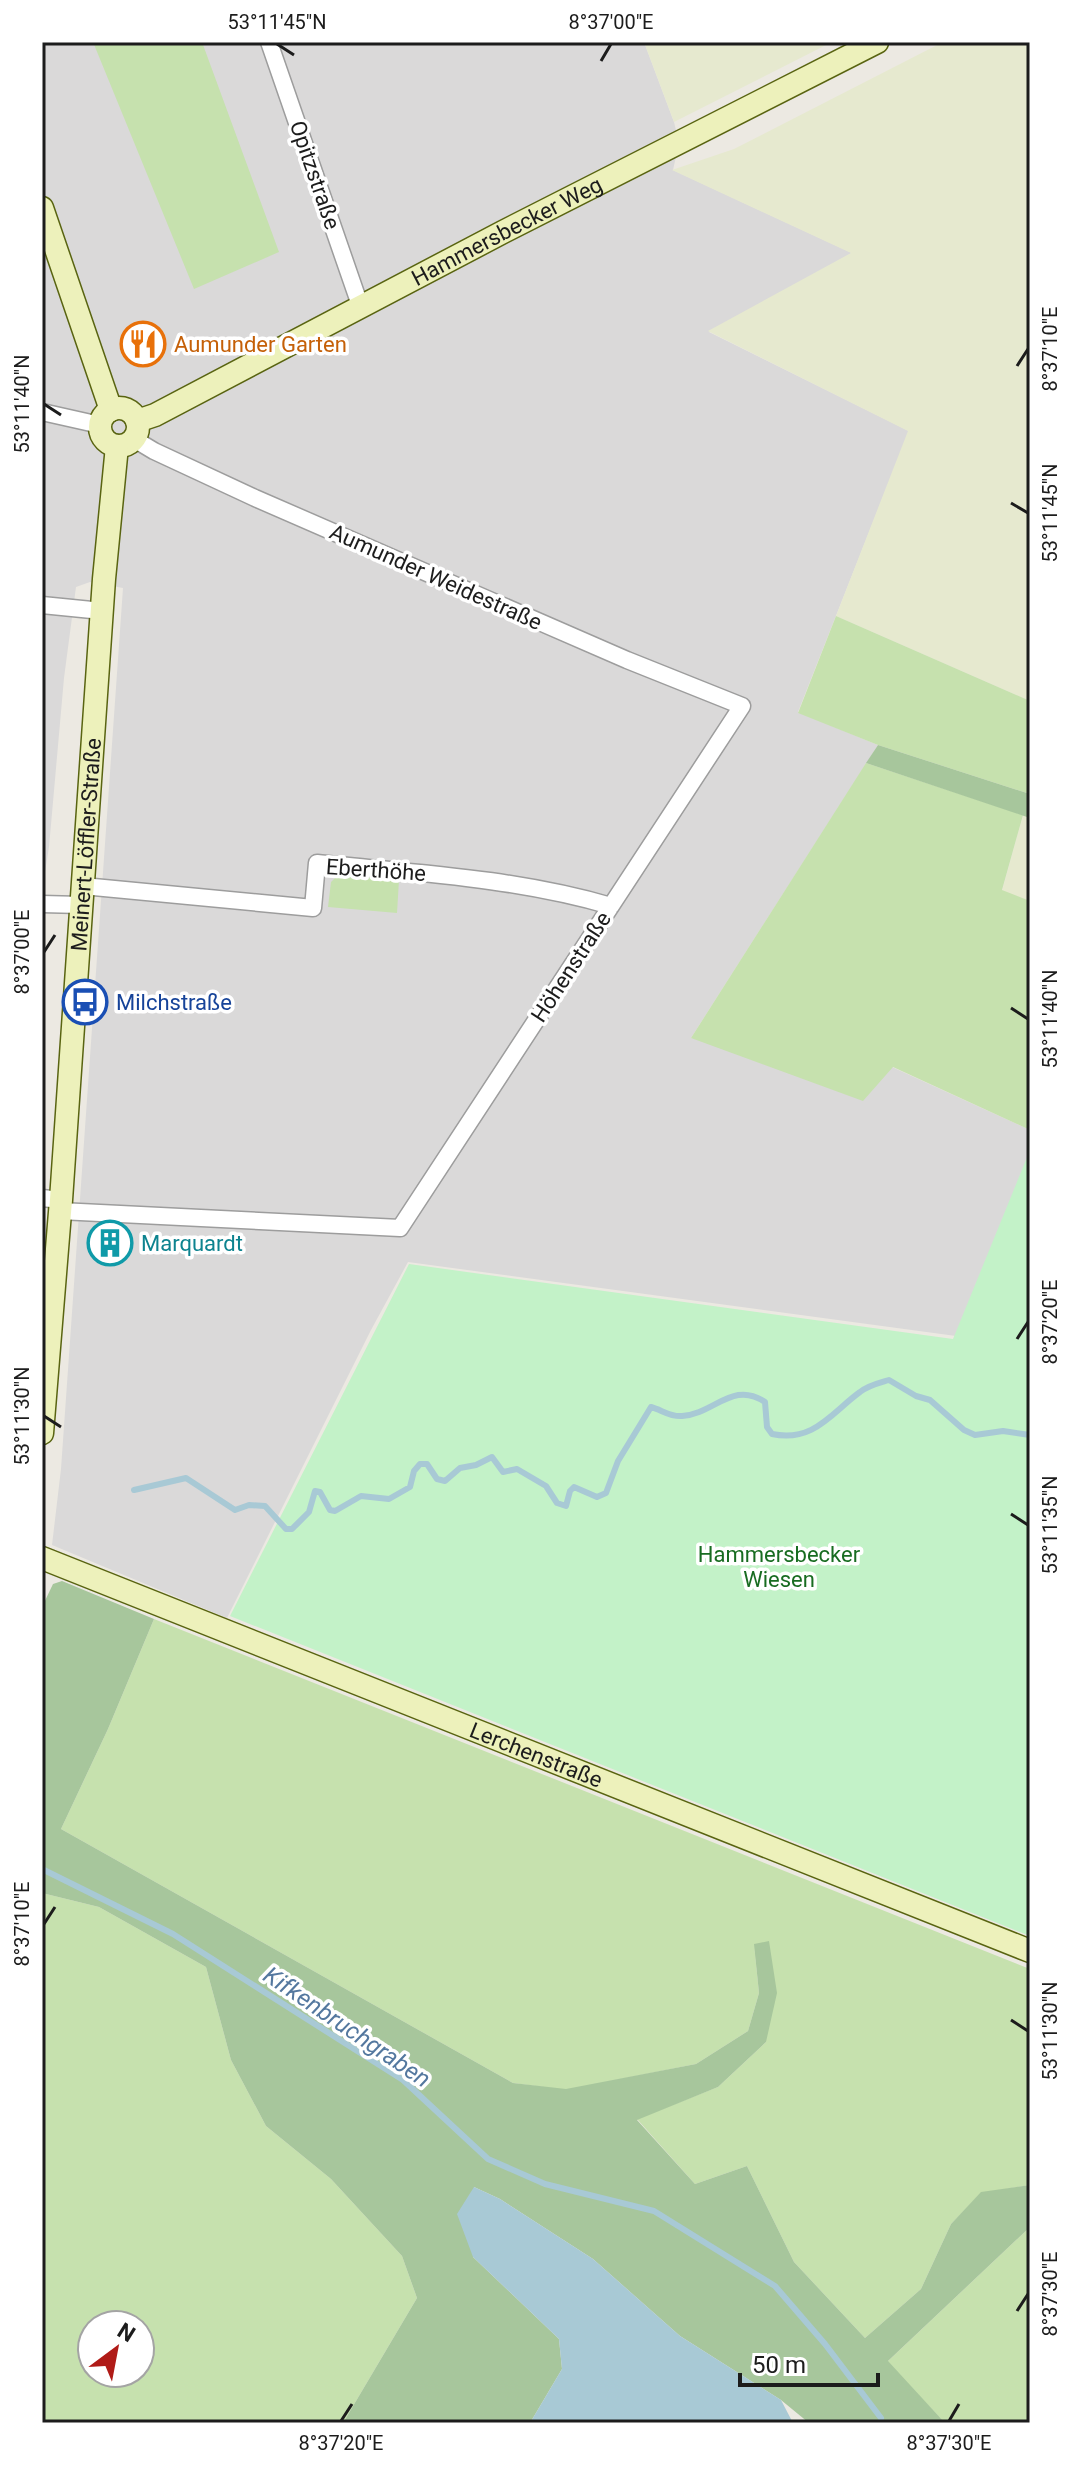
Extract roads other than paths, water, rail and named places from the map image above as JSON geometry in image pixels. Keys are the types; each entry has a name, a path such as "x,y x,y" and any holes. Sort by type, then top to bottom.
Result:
{"street":[{"name":"Opitzstraße","path":"269,42 361,308"},
{"name":"Hammersbecker Weg","path":"129,435 155,415 503,232 877,42"},
{"path":"42,208 106,417 100,431 106,441 129,435 126,410 106,417 42,412"},
{"name":"Meinert-Löffler-Straße","path":"42,1433 54,1203 82,895 102,611 129,435"},
{"name":"Aumunder Weidestraße","path":"129,435 154,451 255,498 627,660 742,706"},
{"path":"42,605 102,611"},
{"name":"Höhenstraße","path":"54,1203 400,1228 742,706"},
{"name":"Eberthöhe","path":"82,895 313,908 317,863 521,885 611,906"},
{"path":"42,904 82,895"},
{"name":"Lerchenstraße","path":"42,1558 1030,1951"}],"water":[{"path":"474,2187 500,2199 593,2259 680,2336 781,2400 793,2423 530,2423 562,2369 559,2339 473,2257 457,2214"}],"waterway":[{"path":"134,1490 186,1478 235,1510 249,1505 265,1506 286,1529 292,1529 309,1512 315,1491 320,1492 330,1510 335,1511 361,1496 389,1499 410,1487 414,1471 420,1464 427,1464 437,1479 445,1481 460,1468 492,1457 503,1472 517,1469 546,1486 557,1503 566,1506 574,1487 597,1497 606,1493 618,1461 651,1407 682,1416 704,1410 733,1396 754,1396 765,1402 767,1427 772,1434 787,1436 811,1430 863,1390 889,1380 916,1396 930,1400 964,1430 975,1435 1003,1431 1030,1435"},
{"name":"Kifkenbruchgraben","path":"42,1869 173,1934 403,2080 488,2159 545,2184 654,2211 775,2286 825,2344 881,2418"}],"place":[{"name":"Aumunder Garten","path":"143,344"},
{"name":"Milchstraße","path":"85,1002"},
{"name":"Marquardt","path":"110,1243"}],"park label":[{"name":"Hammersbecker Wiesen","path":"779,1566"}]}
